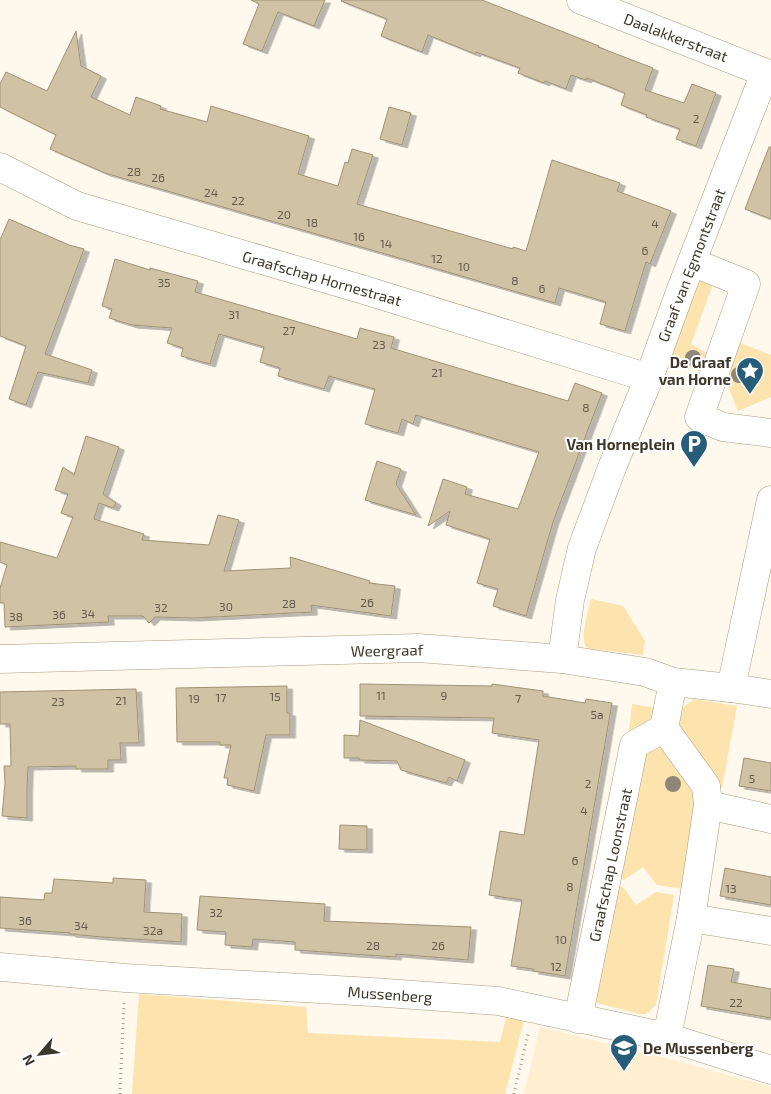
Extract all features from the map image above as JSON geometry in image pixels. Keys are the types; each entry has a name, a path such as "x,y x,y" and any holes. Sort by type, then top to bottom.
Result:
{"street":[{"name":"Daalakkerstraat","path":"581,0 768,74"},
{"name":"Graaf van Egmontstraat","path":"562,659 570,600 582,548 613,464 649,378 680,292 768,74"},
{"name":"Graafschap Hornestraat","path":"0,167 77,206 361,289 649,378"},
{"path":"692,262 746,284 699,417 723,427 771,433"},
{"path":"730,688 771,500"},
{"name":"Weergraaf","path":"0,658 418,648 562,659 645,672 673,682 771,694"},
{"path":"667,1037 691,918 708,805 706,786 664,728 673,682"},
{"name":"Graafschap Loonstraat","path":"578,1019 634,745 664,728"},
{"path":"708,805 771,819"},
{"path":"691,918 771,931"},
{"name":"Mussenberg","path":"0,967 125,978 498,1002 667,1037 771,1070"}],"path":[{"path":"120,1094 125,978"},
{"path":"514,1094 533,1008"}],"shaded area":[{"path":"698,279 713,284 691,344 707,353 701,372 667,359"},
{"path":"737,342 771,355 771,397 738,411 724,376"},
{"path":"591,599 623,606 645,641 643,655 586,647 584,630"},
{"path":"694,699 737,706 722,788 716,787 680,731 680,710"},
{"path":"632,704 657,708 655,723 628,739"},
{"path":"659,737 698,797 683,889 657,885 643,867 624,880 611,877 642,746"},
{"path":"609,884 623,887 636,905 656,892 674,895 656,1005 646,1014 589,1001"},
{"path":"139,994 306,1007 308,1033 500,1042 506,1018 524,1020 505,1094 132,1094"},
{"name":"De Mussenberg","path":"540,1027 769,1086 771,1087 771,1094 524,1094"}],"building":[{"path":"251,0 325,0 314,26 278,12 262,51 243,44 259,4"},
{"path":"342,0 482,0 653,68 645,90 684,103 692,84 716,93 696,146 676,139 680,129 646,117 647,115 621,105 625,93 587,78 586,80 571,75 566,89 545,81 544,83 518,73 520,68 476,52 475,54 428,35 422,52 381,36 387,19"},
{"path":"76,31 81,66 101,76 91,97 130,115 136,97 161,106 160,109 207,122 211,106 309,136 298,174 338,186 345,162 348,163 352,149 373,155 357,204 513,249 513,247 526,251 552,160 620,183 617,191 671,211 650,264 646,262 625,331 600,324 606,302 559,288 555,303 105,173 50,149 56,135 0,107 0,84 6,72 47,91"},
{"path":"389,107 411,113 402,145 380,139"},
{"path":"769,147 771,147 771,219 745,209"},
{"path":"9,219 69,245 84,249 45,354 92,370 88,383 38,372 26,405 9,399 26,346 0,336 0,240"},
{"path":"115,259 150,270 150,268 198,281 195,292 357,339 360,328 394,337 391,348 568,401 575,383 602,393 553,522 526,616 493,606 498,589 477,583 490,539 446,525 450,511 428,526 443,479 467,487 465,494 518,509 539,452 416,415 413,424 402,419 398,433 365,424 375,389 329,376 324,389 278,376 280,368 260,362 264,347 219,334 210,364 181,356 183,348 167,343 172,328 132,325 109,318 112,309 102,306"},
{"path":"86,436 119,447 103,494 116,503 113,508 99,503 94,519 144,534 142,540 209,545 218,515 239,520 224,571 291,568 290,557 370,581 369,583 395,586 391,616 311,605 312,612 194,618 155,617 149,623 143,616 108,616 109,622 5,627 4,603 0,603 0,588 7,565 0,562 0,542 57,558 73,517 61,513 68,494 55,490 63,467 74,475"},
{"path":"377,461 401,469 396,484 416,515 365,500"},
{"path":"360,684 492,686 492,684 543,691 543,696 585,703 586,699 612,703 565,976 511,966 522,900 489,895 500,831 524,835 539,740 492,733 494,718 360,716"},
{"path":"287,686 287,713 290,713 290,735 266,735 254,791 227,785 228,778 224,778 231,745 220,745 220,742 177,742 176,688"},
{"path":"136,689 139,743 120,743 121,760 108,760 108,769 76,769 76,766 28,767 27,818 2,816 5,783 4,766 11,766 10,724 0,724 0,692"},
{"path":"360,720 465,760 457,781 449,777 446,783 401,770 397,761 344,758 344,735 359,736"},
{"path":"744,758 771,763 771,791 739,786"},
{"path":"340,825 367,826 367,850 339,849"},
{"path":"725,868 771,877 771,905 720,896"},
{"path":"113,878 146,880 144,912 182,914 181,942 0,928 0,897 44,900 45,893 52,893 54,879 113,883"},
{"path":"200,896 325,904 324,921 471,927 468,960 396,954 396,957 295,950 295,942 253,939 252,947 225,945 226,932 197,930"},
{"path":"708,965 734,969 731,982 771,989 771,1018 701,1006"}],"place":[{"name":"De Graaf van Horne","path":"750,395"},
{"name":"Van Horneplein","path":"694,468"},
{"name":"De Mussenberg","path":"624,1072"}]}
